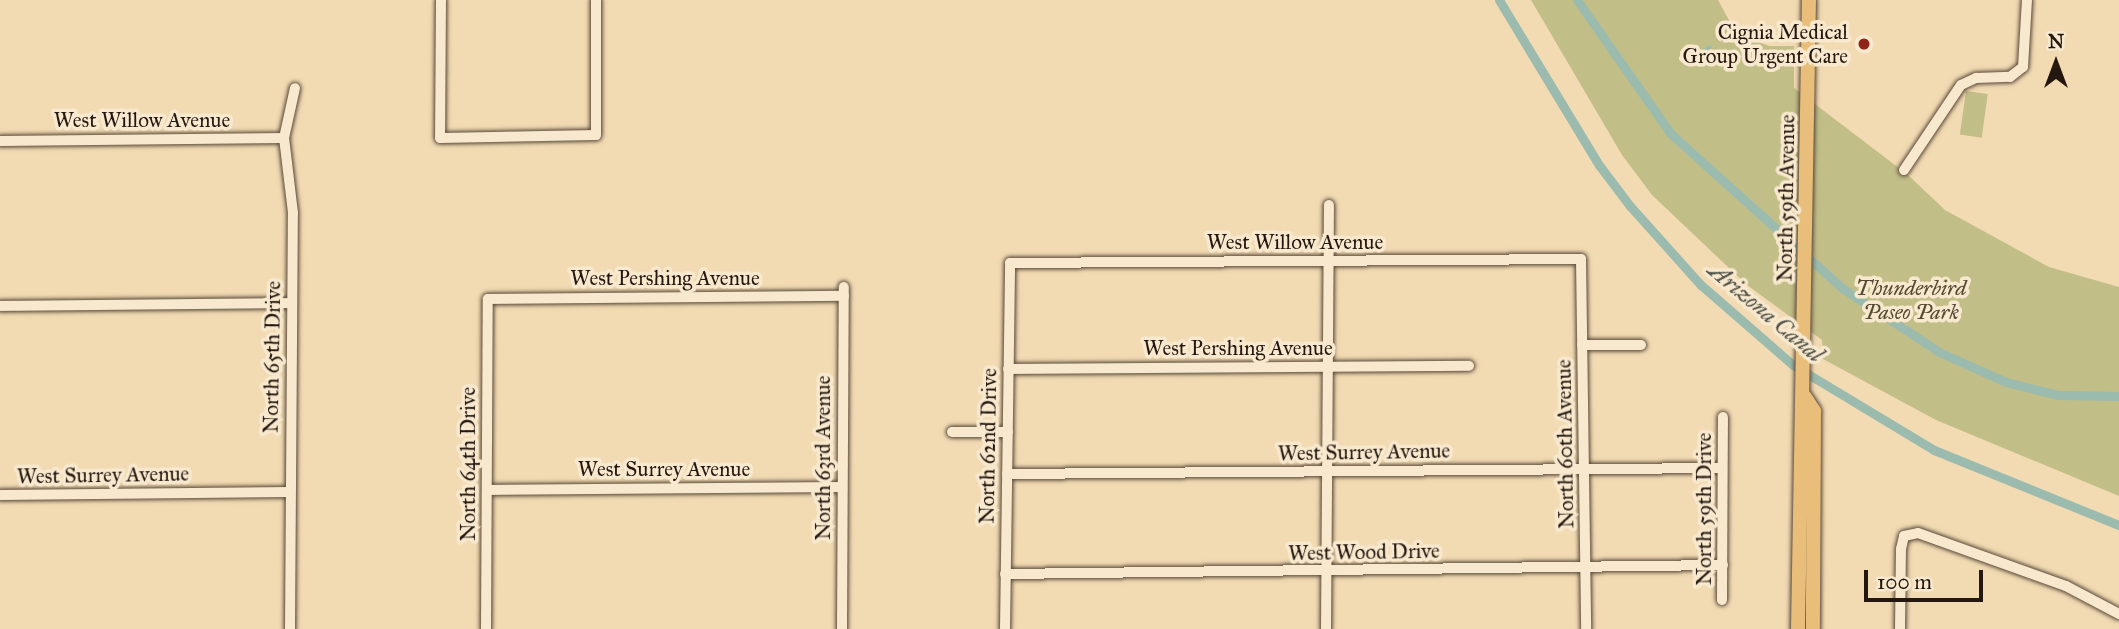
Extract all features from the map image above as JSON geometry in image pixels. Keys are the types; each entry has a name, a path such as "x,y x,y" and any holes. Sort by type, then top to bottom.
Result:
{"main road":[{"name":"North 59th Avenue","path":"1798,629 1799,407 1805,391 1809,0"},
{"name":"North 59th Avenue","path":"1805,391 1814,411 1813,629"}],"street":[{"path":"441,0 440,138 596,135 596,0"},
{"path":"1904,170 1961,85 1976,78 2010,77 2023,67 2027,0"},
{"name":"North 65th Drive","path":"290,629 293,213 284,138 295,88"},
{"name":"West Willow Avenue","path":"0,141 284,138"},
{"path":"1326,629 1329,205"},
{"name":"West Willow Avenue","path":"1010,263 1581,259"},
{"name":"North 60th Avenue","path":"1581,259 1586,629"},
{"name":"North 62nd Drive","path":"1005,629 1010,263"},
{"name":"West Pershing Avenue","path":"488,299 844,292"},
{"name":"North 63rd Avenue","path":"842,629 844,292"},
{"name":"North 64th Drive","path":"486,629 488,299"},
{"path":"0,306 291,303"},
{"path":"1582,345 1641,345"},
{"name":"West Pershing Avenue","path":"1008,369 1469,366"},
{"name":"North 59th Drive","path":"1722,600 1723,417"},
{"path":"953,432 1008,432"},
{"name":"West Surrey Avenue","path":"1007,474 1722,468"},
{"name":"West Surrey Avenue","path":"487,490 842,487"},
{"name":"West Surrey Avenue","path":"0,495 290,492"},
{"path":"1900,629 1903,536 1917,533 2066,586 2119,614"},
{"name":"West Wood Drive","path":"1005,574 1723,565"}],"green space":[{"name":"Thunderbird Paseo Park","path":"1531,0 1718,0 1736,33 1769,46 1794,46 1794,88 1908,175 1945,210 2049,267 2119,287 2119,496 1936,420 1823,359 1822,340 1747,285 1652,195 1622,155"},
{"path":"1966,91 1988,94 1982,138 1960,135"}],"waterway":[{"name":"Arizona Canal","path":"1499,0 1599,165 1630,206 1701,285 1793,365 1934,450 2119,525"},
{"path":"1577,0 1670,133 1842,288 1939,352 2006,382 2058,395 2119,396"},
{"path":"1702,51 1710,46"}],"place":[{"name":"Cignia Medical Group Urgent Care","path":"1864,44"}]}
